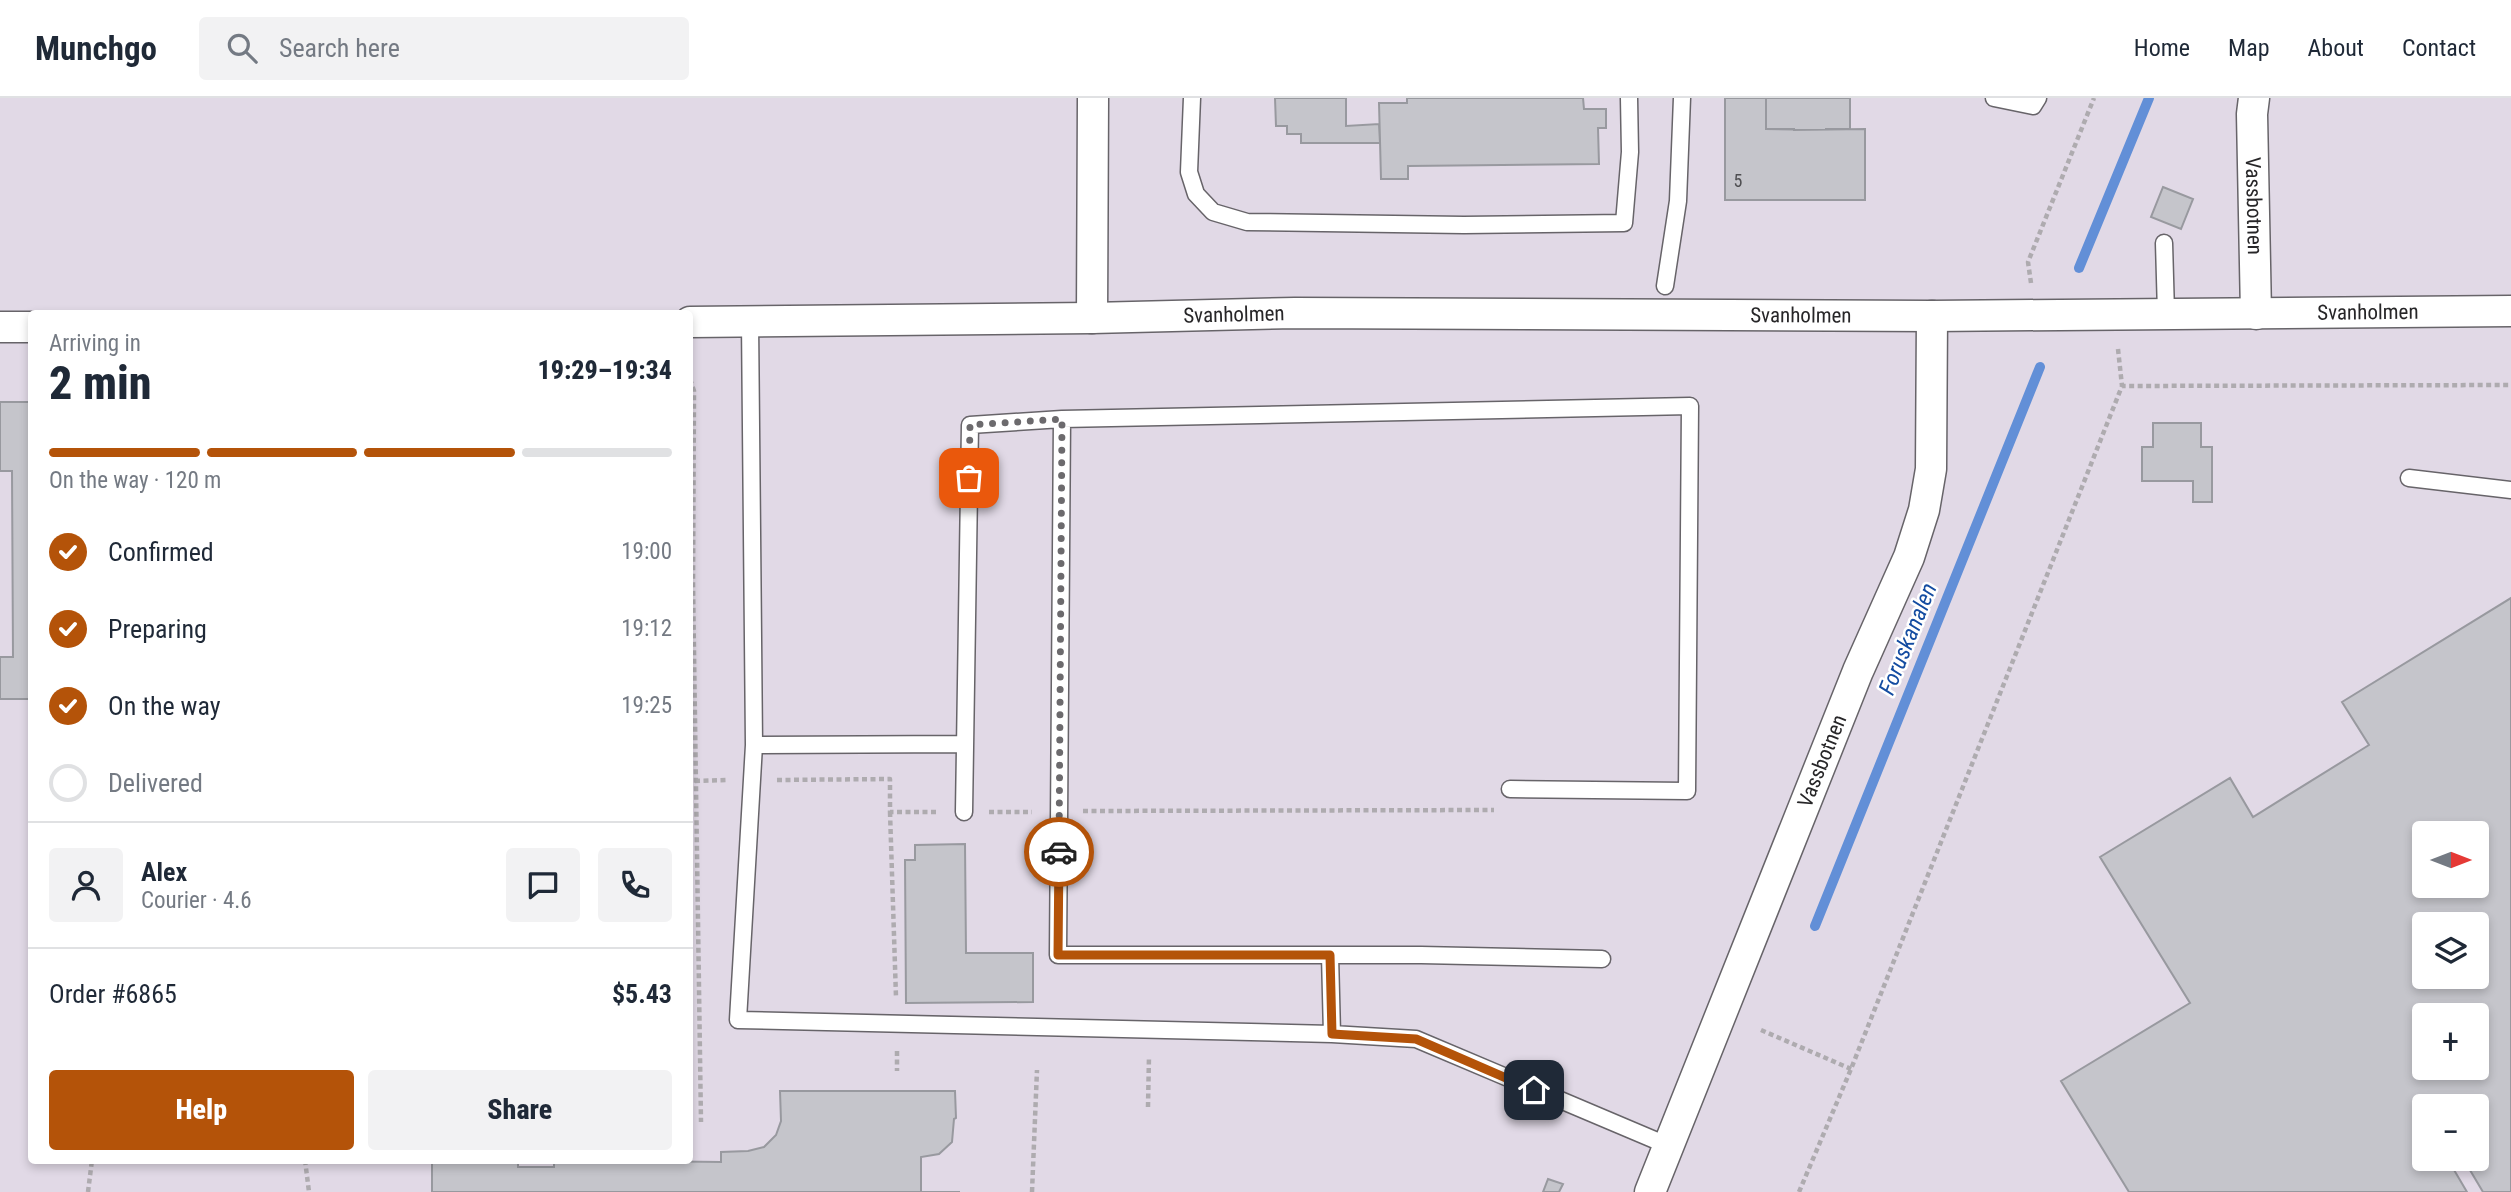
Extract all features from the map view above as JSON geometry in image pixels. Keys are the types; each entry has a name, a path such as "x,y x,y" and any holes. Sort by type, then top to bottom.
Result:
{"street":[{"path":"1092,318 1093,98"},
{"name":"Vassbotnen","path":"2254,98 2252,114 2256,314"},
{"name":"Svanholmen","path":"693,322 1296,313 1932,316 2511,311"},
{"name":"Vassbotnen","path":"1650,1192 1858,671 1909,556 1924,510 1931,469 1932,316"},
{"path":"0,327 28,327"}],"lane":[{"path":"1192,98 1189,172 1196,194 1213,212 1248,222 1450,225 1624,223 1630,152 1629,98"},
{"path":"1665,286 1678,201 1682,98"},
{"path":"1994,98 2033,106 2038,98"},
{"path":"2164,243 2166,313"},
{"path":"750,321 754,746 738,1020 1332,1034 1416,1039 1669,1146"},
{"path":"964,812 970,425 1062,419 1690,406 1687,791 1510,789"},
{"path":"1062,419 1058,955 1602,959"},
{"path":"2409,478 2511,490"},
{"path":"754,746 964,744"},
{"path":"1330,955 1332,1034"}],"path":[{"path":"2031,286 2028,262 2094,98"},
{"path":"1800,1192 2122,386 2116,336"},
{"path":"2122,386 2511,385"},
{"path":"693,388 693,447"},
{"path":"693,660 701,1122"},
{"path":"695,780 890,779 897,1071"},
{"path":"890,812 1497,810"},
{"path":"1148,1107 1149,1029"},
{"path":"1760,1030 1851,1069"},
{"path":"1032,1192 1037,1070"},
{"path":"88,1192 92,1164"},
{"path":"306,1164 309,1192"}],"shaded area":[{"path":"0,98 2511,98 2511,1192 0,1192"}],"building":[{"path":"1275,98 1346,98 1346,126 1379,124 1380,143 1301,143 1301,134 1287,134 1287,126 1276,126"},
{"path":"1407,98 1583,98 1584,109 1606,109 1606,128 1598,128 1599,164 1408,166 1408,179 1381,179 1379,103 1407,103"},
{"path":"1725,98 1766,98 1766,129 1865,129 1865,200 1725,200"},
{"path":"1766,98 1850,98 1850,129 1766,129"},
{"path":"2163,187 2193,199 2181,229 2151,217"},
{"path":"0,402 28,402 28,699 0,699 0,657 13,657 12,471 0,471"},
{"path":"2153,423 2201,423 2201,447 2212,447 2212,502 2193,502 2193,481 2142,481 2142,447 2153,447"},
{"path":"2511,598 2511,1192 2483,1192 2471,1171 2489,1171 2489,1094 2412,1094 2412,1171 2455,1171 2467,1192 2129,1192 2061,1081 2190,1003 2100,857 2230,778 2253,817 2369,745 2342,702"},
{"path":"965,844 966,953 1033,953 1033,1002 906,1003 905,860 915,860 915,845"},
{"path":"780,1091 955,1091 956,1118 952,1142 939,1154 921,1157 921,1192 432,1192 432,1164 518,1164 518,1167 554,1167 554,1164 721,1162 721,1152 748,1151 764,1147 776,1135 781,1121"},
{"path":"1548,1179 1563,1184 1559,1192 1543,1192"}],"waterway":[{"name":"Foruskanalen","path":"2079,268 2149,98"},
{"name":"Foruskanalen","path":"1815,926 2040,367"}],"way so far":[{"path":"969,478 970,425 1062,419 1059,852"}],"route":[{"path":"1059,852 1058,955 1330,955 1332,1034 1416,1039 1534,1090"}]}
